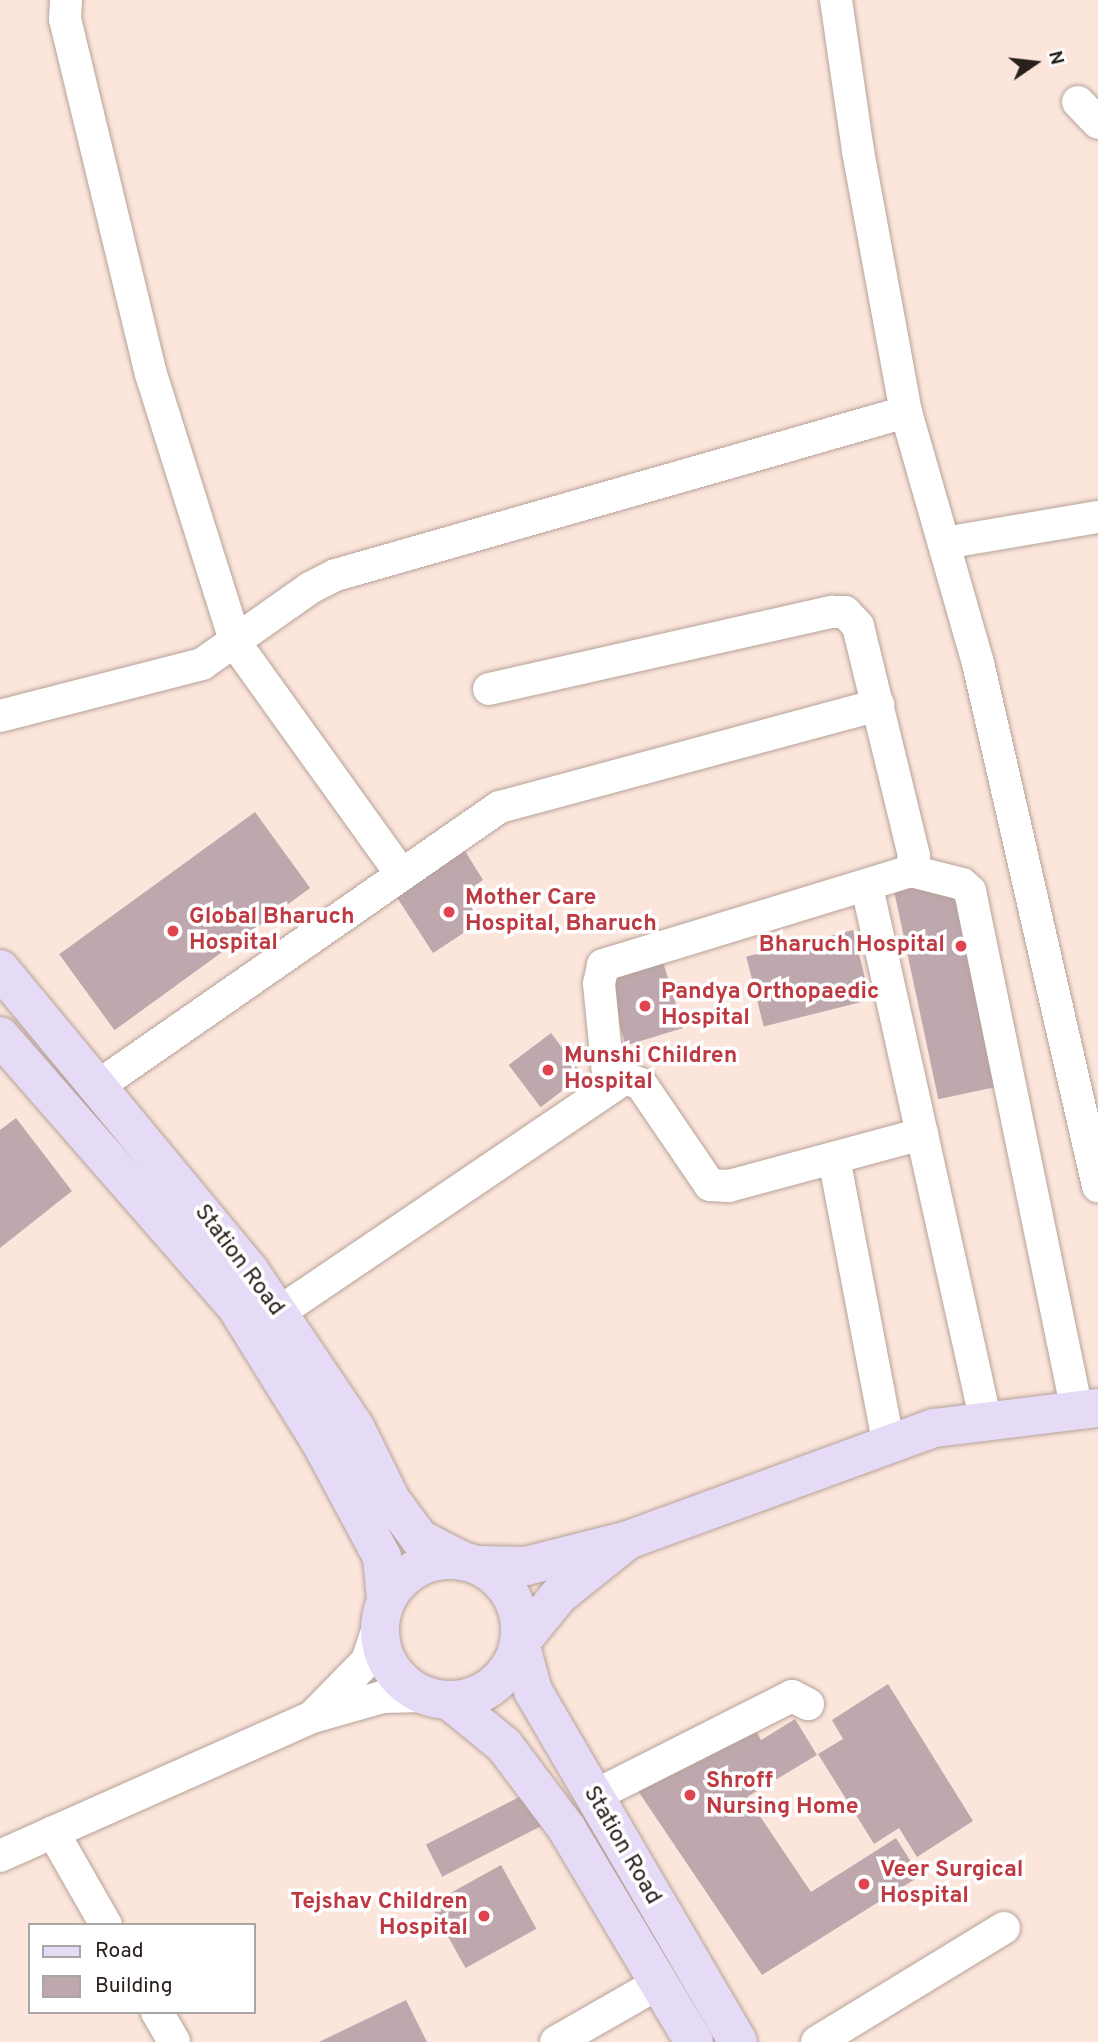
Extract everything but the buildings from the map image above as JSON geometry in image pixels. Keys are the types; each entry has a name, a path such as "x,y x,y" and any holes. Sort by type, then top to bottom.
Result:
{"main road":[{"name":"Station Road","path":"0,970 249,1270 355,1427 391,1500 420,1539 470,1562"},
{"name":"Station Road","path":"0,1036 231,1300 321,1443 382,1557 383,1611"},
{"path":"628,1540 559,1595 520,1643 511,1667 495,1685 474,1697 438,1698 405,1684 389,1665 383,1611 398,1581 416,1568 437,1560 526,1566 628,1540 934,1428 1087,1409"},
{"path":"470,1562 499,1578 512,1596 520,1619 520,1643"},
{"name":"Station Road","path":"520,1643 533,1691 592,1797 738,2042"},
{"name":"Station Road","path":"438,1698 504,1745 568,1829 694,2042"}],"street":[{"path":"66,0 65,19 151,374 236,644 401,874"},
{"path":"836,0 858,151 906,412 978,663 1098,1186"},
{"path":"0,716 202,664 236,644 310,588 336,575 906,412"},
{"path":"944,543 1098,517"},
{"path":"489,689 845,612 858,625 914,856 911,871"},
{"path":"97,1086 401,874 510,803 878,705"},
{"path":"609,1085 599,984 603,965 867,887 911,871 962,884 970,891 1087,1409"},
{"path":"867,887 986,1422"},
{"path":"278,1313 609,1085 625,1078 641,1084 710,1185 729,1186 922,1133"},
{"path":"834,1158 889,1445"},
{"path":"312,1717 367,1661 383,1611"},
{"path":"592,1797 792,1696 808,1704"},
{"path":"0,1856 312,1717 382,1697 438,1698"},
{"path":"52,1832 105,1923"},
{"path":"817,2042 1004,1928"},
{"path":"556,2042 659,1983"},
{"path":"158,2014 174,2042"}],"place":[{"name":"Mother Care Hospital, Bharuch","path":"449,912"},
{"name":"Global Bharuch Hospital","path":"173,931"},
{"name":"Bharuch Hospital","path":"961,946"},
{"name":"Pandya Orthopaedic Hospital","path":"645,1006"},
{"name":"Munshi Children Hospital","path":"548,1070"},
{"name":"Shroff Nursing Home","path":"690,1795"},
{"name":"Veer Surgical Hospital","path":"864,1884"},
{"name":"Tejshav Children Hospital","path":"484,1916"}]}
